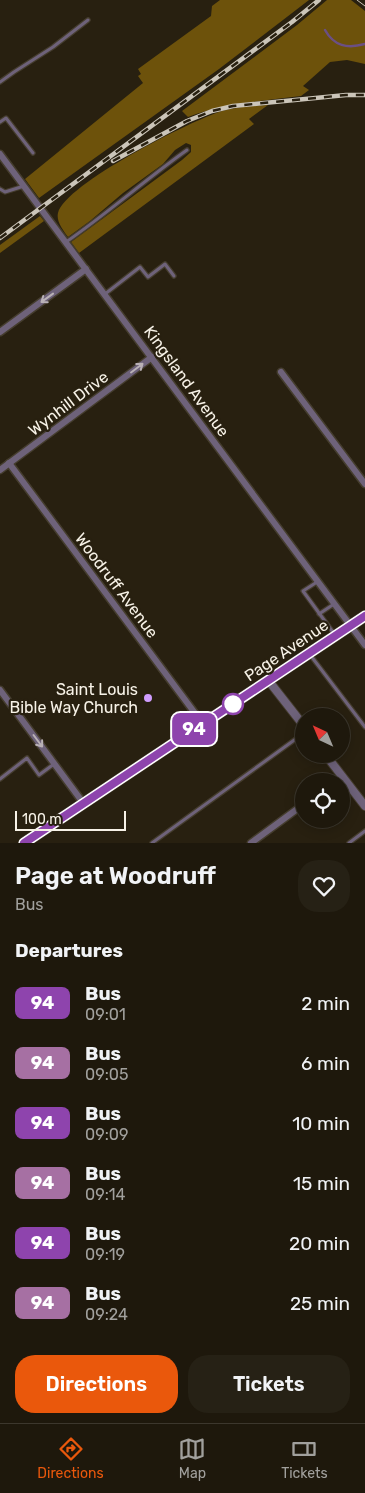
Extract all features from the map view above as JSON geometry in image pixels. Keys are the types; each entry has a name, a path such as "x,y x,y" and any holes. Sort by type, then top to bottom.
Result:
{"main road":[{"name":"Page Avenue","path":"24,843 365,616"}],"street":[{"name":"Kingsland Avenue","path":"0,154 365,646"},
{"path":"0,332 86,269"},
{"name":"Wynhill Drive","path":"0,470 152,357"},
{"path":"281,372 365,484"},
{"name":"Woodruff Avenue","path":"9,464 203,724"},
{"path":"268,680 295,714"},
{"path":"0,690 84,804"},
{"path":"332,763 340,773"},
{"path":"350,786 365,806"},
{"path":"251,843 295,811"}],"lane":[{"path":"0,82 53,47 88,20"},
{"path":"0,122 6,118 32,153"},
{"path":"66,242 187,150"},
{"path":"0,189 5,192 24,186"},
{"path":"105,294 140,267 148,277 165,264 174,276"},
{"path":"318,582 303,591 335,636"},
{"path":"319,614 334,604"},
{"path":"308,637 326,624"},
{"path":"309,653 365,727"},
{"path":"152,843 295,740"},
{"path":"0,778 27,758 39,776 54,764"},
{"path":"349,843 365,831"}],"shaded area":[{"path":"220,0 309,0 219,69 39,198 25,179 143,83 138,76 141,74 138,69 211,16 212,6"},
{"path":"327,0 351,0 365,11 365,64 347,60 330,62 303,86 309,90 301,96 230,106 188,117 182,111 297,25"},
{"path":"268,105 249,119 254,124 79,253 71,242 182,160 191,152 191,145 186,143 175,150 163,164 68,237 59,222 58,213 66,201 82,186 131,154 207,117 222,111"},
{"path":"40,216 44,221 0,253 0,245"}],"waterway":[{"path":"325,30 333,40 342,45 365,44"}],"tram line":[{"path":"357,0 365,6"}],"railway":[{"path":"0,238 319,0"},
{"path":"113,161 187,121 212,111 233,106 346,95 365,95"}],"bus line":[{"name":"94","path":"24,843 365,616"}],"place":[{"name":"Saint Louis Bible Way Church","path":"148,698"}]}
